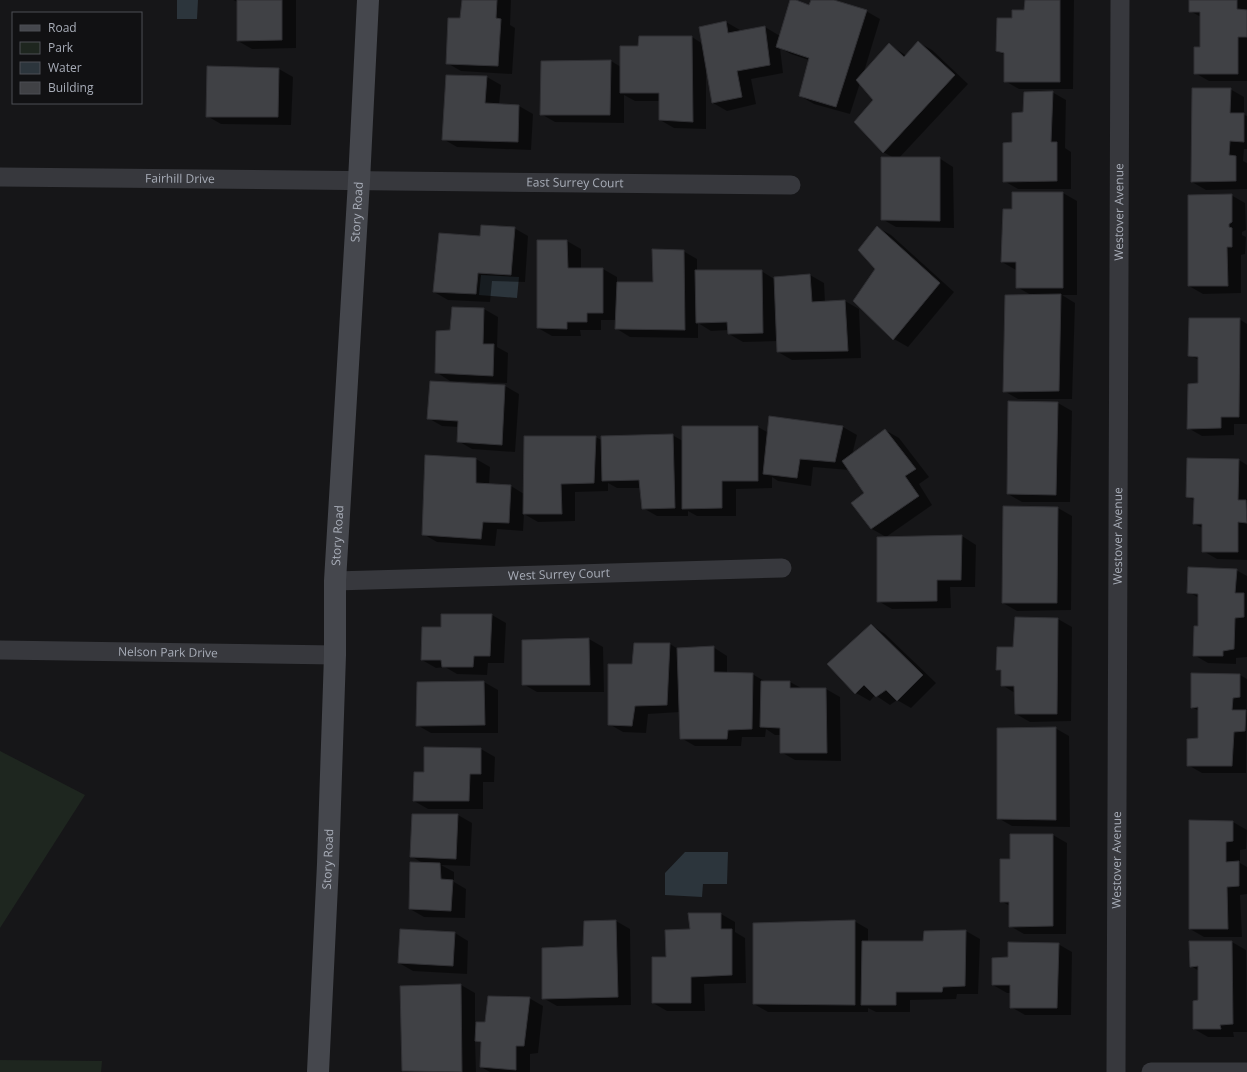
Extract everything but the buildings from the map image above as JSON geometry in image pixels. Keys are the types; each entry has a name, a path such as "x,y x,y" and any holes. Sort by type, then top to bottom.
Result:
{"street":[{"name":"Story Road","path":"318,1072 328,864 335,655 335,581 359,181 368,0"},
{"name":"Westover Avenue","path":"1116,1072 1120,0"},
{"name":"Fairhill Drive","path":"0,177 359,181"},
{"name":"East Surrey Court","path":"359,181 791,185"},
{"name":"West Surrey Court","path":"335,581 782,568"},
{"name":"Nelson Park Drive","path":"0,650 335,655"},
{"path":"1151,1072 1247,1072"}],"green space":[{"path":"0,751 85,795 0,928"},
{"path":"0,1060 102,1061 101,1072 0,1072"}],"water":[{"path":"177,0 198,0 197,19 177,19"},
{"path":"481,275 519,277 517,298 479,295"},
{"path":"685,852 728,852 727,884 703,884 702,897 665,895 665,873"}]}
